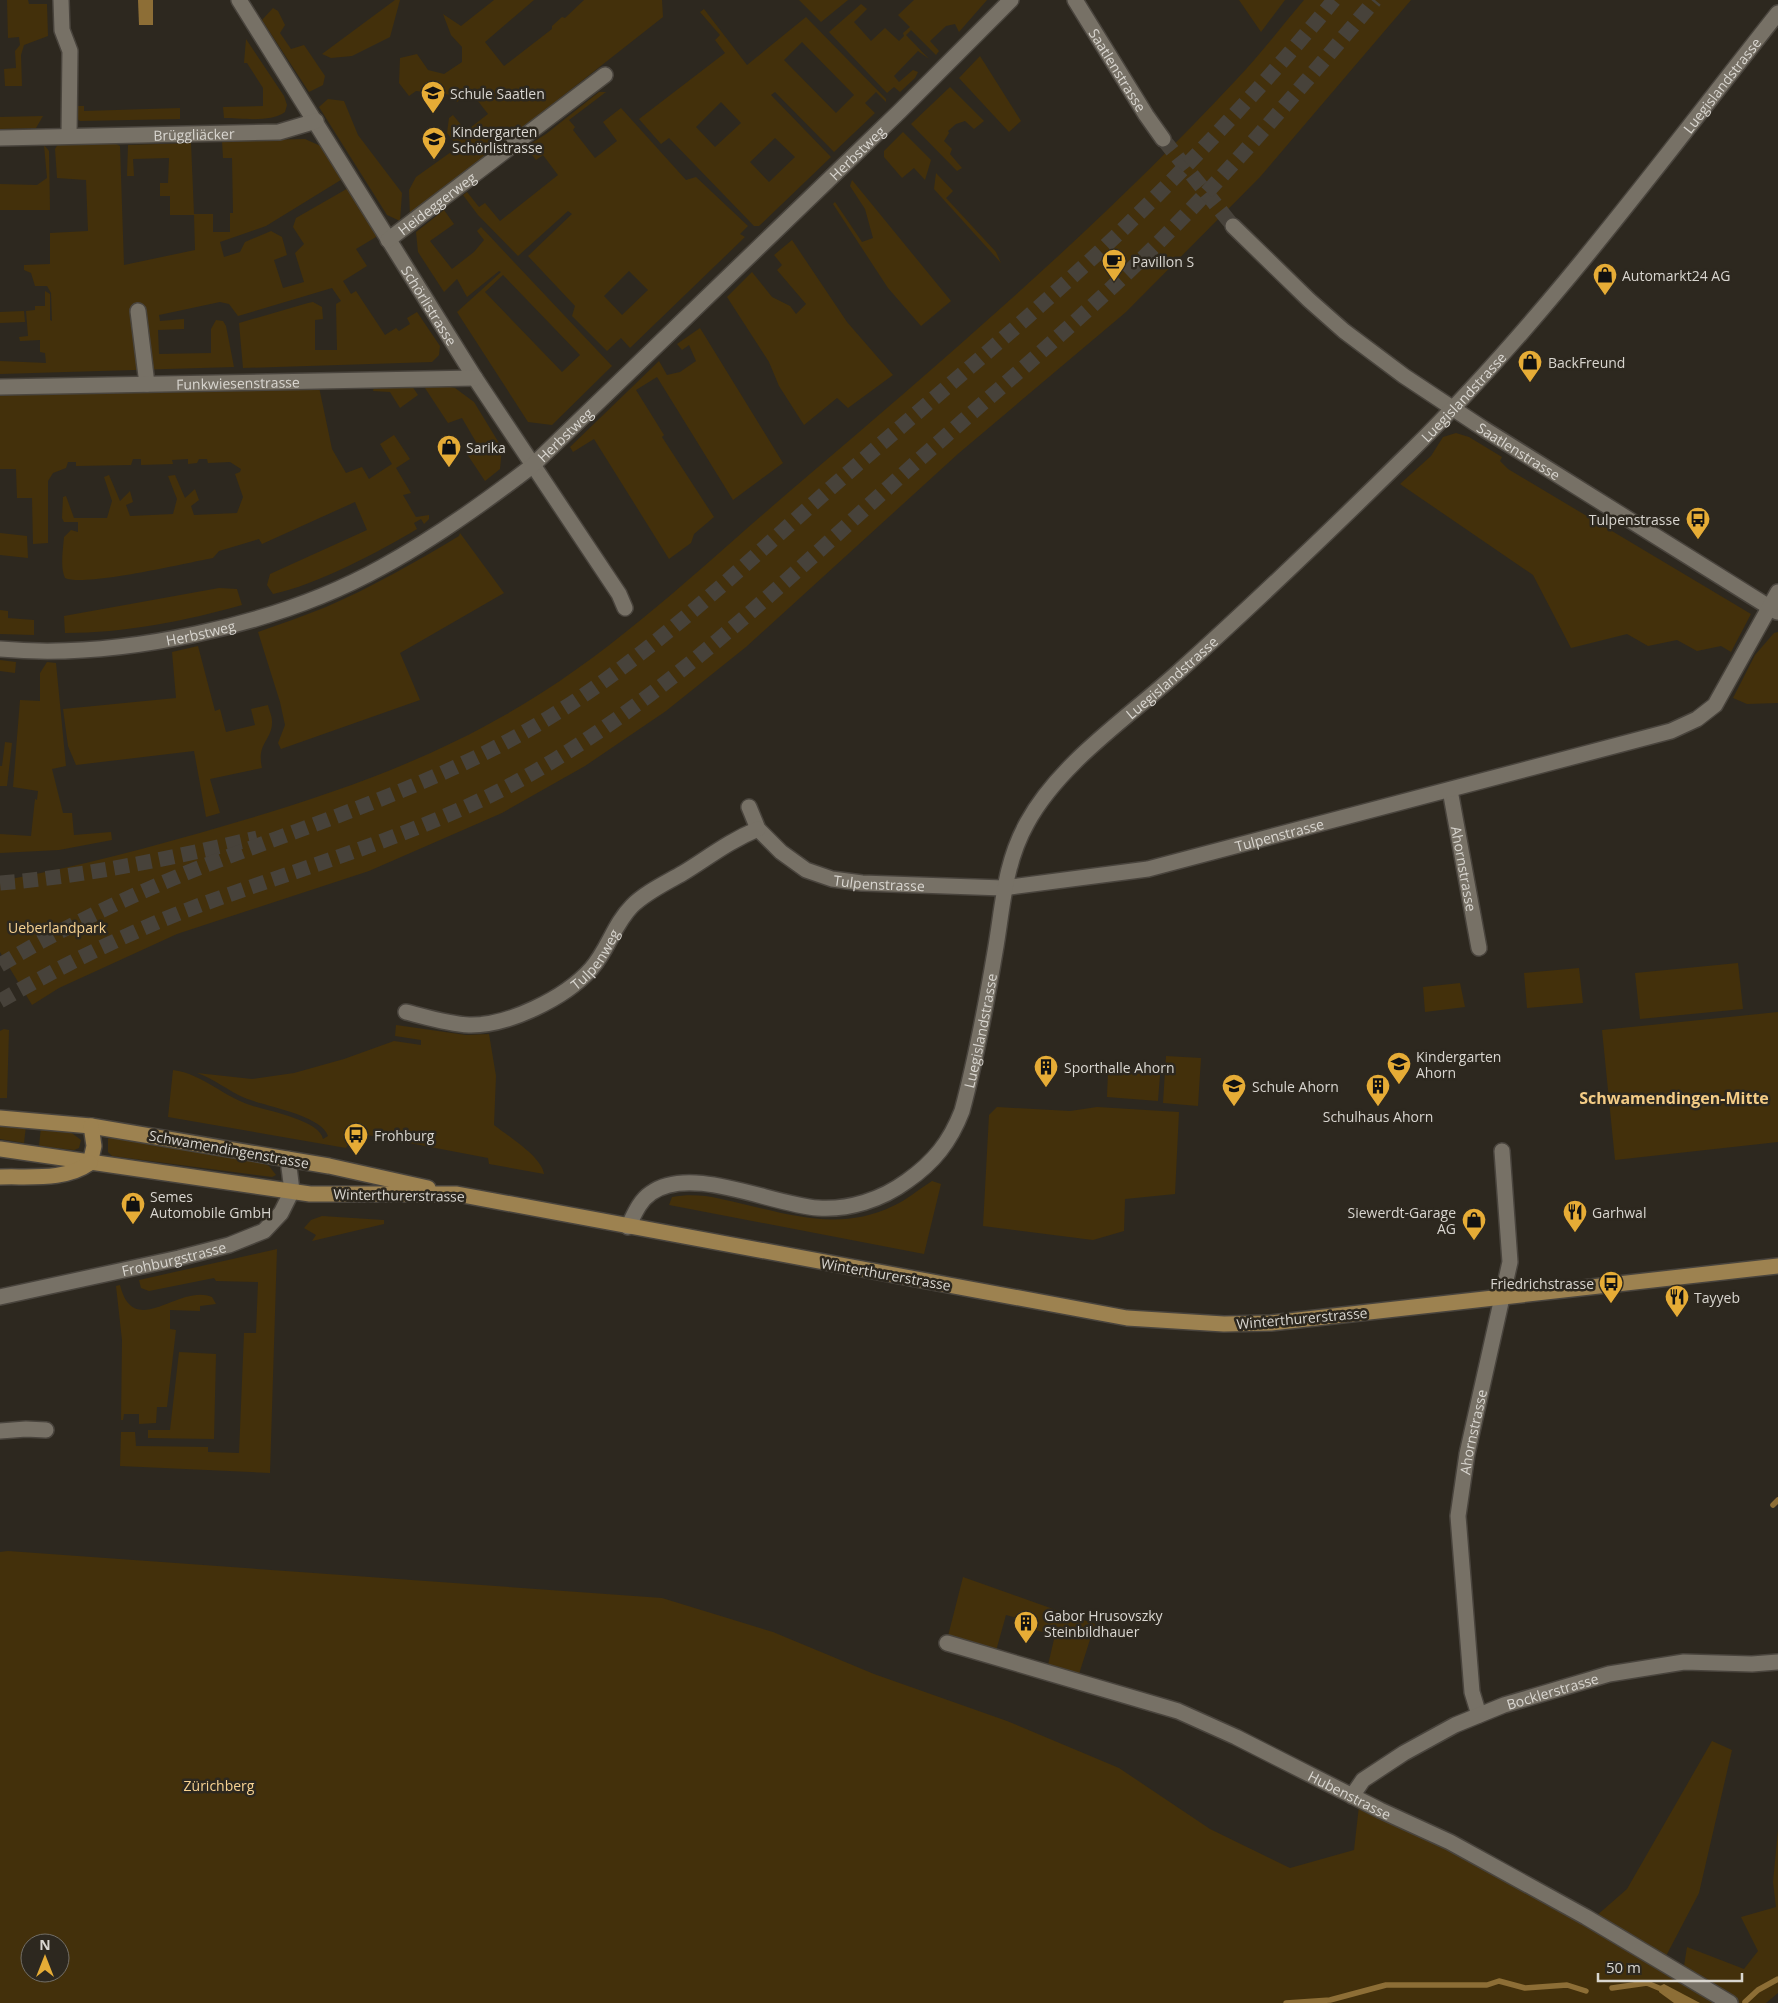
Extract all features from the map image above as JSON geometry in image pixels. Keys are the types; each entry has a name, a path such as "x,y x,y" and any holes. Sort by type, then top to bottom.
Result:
{"main road":[{"name":"Schwamendingenstrasse","path":"0,1118 91,1126 288,1159 363,1173 457,1194"},
{"path":"0,1177 62,1175 78,1172 90,1163 94,1146 91,1126"},
{"path":"0,1149 90,1163"},
{"name":"Winterthurerstrasse","path":"90,1163 310,1194 457,1194 1127,1318 1168,1322 1271,1323 1778,1266"}],"street":[{"path":"61,0 62,30 70,51 69,136"},
{"name":"Schörlistrasse","path":"239,0 475,378 619,594 625,608"},
{"name":"Herbstweg","path":"0,649 66,650 130,645 202,632 263,616 318,597 380,568 430,539 490,499 532,466 900,111 1011,0"},
{"name":"Saatlenstrasse","path":"1075,0 1146,115 1163,139"},
{"name":"Luegislandstrasse","path":"628,1227 640,1204 651,1193 663,1187 688,1183 714,1184 796,1205 841,1207 870,1201 898,1187 926,1167 941,1151 953,1133 962,1111 992,973 1003,888 1012,856 1025,826 1041,799 1063,775 1178,672 1329,531 1453,409 1552,298 1778,12"},
{"name":"Heideggerweg","path":"388,240 604,75"},
{"name":"Brüggliäcker","path":"0,138 279,132 316,121"},
{"name":"Saatlenstrasse","path":"1234,226 1309,300 1344,331 1453,409 1774,610"},
{"path":"138,311 146,384"},
{"name":"Funkwiesenstrasse","path":"0,387 475,378"},
{"name":"Tulpenstrasse","path":"749,807 758,828 781,852 799,865 832,879 1003,888 1148,869 1614,748 1672,731 1697,719 1715,704 1774,610 1778,592"},
{"name":"Ahornstrasse","path":"1450,790 1479,948"},
{"name":"Tulpenweg","path":"406,1012 469,1025 492,1023 517,1016 550,1000 591,969 623,915 640,898 730,841 758,828"},
{"name":"Ahornstrasse","path":"1479,1715 1472,1692 1458,1516 1467,1454 1510,1262 1502,1151"},
{"path":"288,1159 292,1190"},
{"name":"Frohburgstrasse","path":"0,1297 179,1258 248,1238 264,1231 281,1213 292,1190"},
{"path":"0,1431 46,1430"},
{"name":"Hubenstrasse","path":"947,1643 1178,1711 1236,1737 1352,1796 1450,1842 1586,1917 1730,2003"},
{"name":"Bocklerstrasse","path":"1352,1796 1362,1780 1404,1753 1479,1715 1504,1705 1608,1674 1684,1662 1752,1664 1778,1662"}],"green space":[{"path":"7,0 28,0 29,4 47,4 48,36 24,45 21,55 22,86 5,86 4,69 16,68 15,51 20,45 19,37 8,38"},
{"path":"395,0 400,0 390,37 352,56 331,58 322,54"},
{"path":"494,0 534,0 485,42 504,66 552,29 552,26 562,17 565,18 584,0 662,0 663,17 410,216 409,190 416,177 458,147 447,133 449,118 453,115 466,131 488,114 471,92 457,102 453,95 416,91 409,96 399,83 400,58 417,54 428,70 444,74 462,62 462,47 451,35 443,14 461,26"},
{"path":"799,0 848,0 821,22"},
{"path":"914,0 987,0 959,32 955,24 946,26 930,41 939,51 936,55 911,30 906,35 929,59 918,51 894,76 899,82 913,70 918,72 915,78 900,92 894,87 887,93 829,32 861,4 867,9 854,22 871,41 885,28 899,41 904,36 903,33 910,27 898,15"},
{"path":"1239,0 1285,0 1261,32"},
{"name":"Ueberlandpark","path":"1304,0 1411,0 1260,177 1126,312 959,453 746,647 666,711 585,766 502,813 369,871 177,934 59,988 32,1005 0,952 0,881 143,849 334,791 404,764 472,733 544,692 617,639 688,581 1019,292 1075,241 1184,135 1262,51"},
{"path":"273,8 278,11 285,25 280,33 291,49 304,45 325,76 323,85 309,92 262,20"},
{"path":"704,9 747,65 806,17 886,99 886,102 876,92 865,103 875,113 834,152 775,92 771,95 831,157 759,226 754,226 669,138 661,144 639,119 725,53 715,40 720,35 700,12","holes":["802,42 854,95 836,113 784,60","721,102 741,123 715,147 696,127","775,138 795,157 769,182 750,162"]},
{"path":"246,39 284,96 287,105 285,112 272,118 224,118 223,107 263,106 263,88 247,63 244,63"},
{"path":"980,56 1021,121 1009,132 959,78"},
{"path":"950,87 984,121 974,129 965,121 956,124 948,131 949,133 944,141 952,149 950,154 962,168 957,171 911,124"},
{"path":"599,92 606,92 569,120 575,127 573,130 595,158 617,141 603,122 621,108 686,180 696,177 748,226 740,234 745,237 630,348 621,338 607,351 572,316 575,306 528,256 572,214 568,211 518,256 478,215 463,195 467,192 479,207 485,203 500,221 558,175 543,155 536,160 525,147 546,134","holes":["629,271 648,290 622,315 604,296"]},
{"path":"328,99 344,101 358,135 402,193 400,221 387,215 319,107"},
{"path":"75,106 84,106 84,111 180,108 180,119 80,121 75,117"},
{"path":"43,116 36,128 0,129 0,117"},
{"path":"903,132 931,160 925,180 914,168 902,178 884,157 884,151"},
{"path":"305,139 325,148 344,178 266,226 220,242 224,257 240,252 245,242 271,231 282,237 287,255 274,260 283,288 304,282 295,253 304,244 293,227 296,218 350,187 381,234 356,249 367,266 343,281 351,294 356,291 385,335 396,328 399,331 410,324 407,318 417,312 440,346 439,355 432,362 243,368 239,323 313,302 322,307 323,319 315,320 315,350 337,350 336,304 341,301 332,288 238,316 229,304 220,302 159,315 160,321 184,319 184,329 158,330 159,354 211,353 211,329 216,320 223,321 226,326 234,367 0,374 0,361 46,363 45,353 40,352 40,340 20,341 19,337 28,336 26,311 35,310 35,306 45,306 45,291 50,294 50,320 52,321 51,293 47,286 35,286 31,273 24,270 24,265 50,264 50,233 88,231 86,180 57,178 55,149 58,144 116,144 120,146 124,265 195,250 194,215 170,215 170,196 160,196 160,183 168,183 169,158 133,159 134,176 127,176 128,145 191,143 194,214 213,214 213,232 230,232 230,213 233,213 232,158 223,158 222,141"},
{"path":"44,145 49,151 50,210 0,210 0,184 37,185 47,178"},
{"path":"936,173 953,191 946,198 996,252 1001,263 934,189"},
{"path":"852,180 951,301 921,326 888,288 833,204 835,202 862,242 873,238 865,209 850,186"},
{"path":"444,210 454,224 430,241 452,269 474,252 484,240 477,231 481,227 612,366 552,425 528,422 457,312 501,272 499,271 467,297 457,279 444,292 418,252 416,232","holes":["503,275 580,355 562,372 485,292"]},
{"path":"792,240 847,322 893,375 848,408 837,398 804,425 779,386 769,362 727,297 752,272 772,297 790,306 796,314 806,304 777,270 782,265 774,255"},
{"path":"24,311 25,322 0,323 0,312"},
{"path":"700,328 783,463 733,500 657,377 636,390 664,435 662,437 714,517 694,534 691,543 669,559 594,439 573,452 570,447 659,361 667,375 680,372 696,361 689,345 682,350 677,344"},
{"path":"412,386 418,395 400,408 390,392 373,391 374,387"},
{"path":"427,386 455,388 474,402 502,448 500,469 485,481 465,451 476,442 462,418 448,423 425,388"},
{"path":"319,387 332,449 346,473 362,467 369,479 392,464 380,444 394,435 410,459 396,468 411,493 403,495 416,517 429,515 429,519 424,524 421,519 414,523 417,529 385,548 327,576 290,590 273,594 267,585 270,574 367,530 355,502 262,544 259,539 219,551 213,558 113,577 76,580 65,578 63,569 64,537 71,530 78,532 78,522 64,522 62,518 63,497 66,496 74,518 107,518 112,501 104,477 109,475 120,501 130,491 133,502 126,505 130,516 173,514 177,499 168,476 175,475 185,498 195,489 199,500 191,506 194,515 237,513 243,497 235,474 240,472 241,469 230,462 208,463 207,459 199,459 197,463 188,464 188,459 172,460 173,464 141,465 141,459 133,459 131,465 76,466 76,462 68,462 66,468 53,473 48,481 48,543 33,544 32,498 17,498 16,469 0,469 0,394"},
{"path":"1456,433 1469,437 1502,457 1500,461 1508,469 1751,614 1731,652 1721,646 1697,651 1677,640 1648,646 1627,634 1571,648 1533,575 1400,484 1431,456 1443,437"},
{"path":"0,533 27,536 28,558 0,555"},
{"path":"460,533 504,593 400,653 420,700 281,749 278,743 285,725 280,702 258,632 326,607 360,591 427,555 459,536"},
{"path":"219,588 237,589 242,605 155,625 110,631 65,633 64,616"},
{"path":"0,610 8,611 8,618 34,620 34,635 0,634"},
{"path":"1778,632 1778,703 1747,704 1733,698 1755,655 1774,633"},
{"path":"198,646 215,711 220,709 226,732 255,725 251,709 268,705 272,717 272,727 261,753 262,768 210,779 220,813 206,817 194,751 76,765 68,746 63,709 176,698 172,652"},
{"path":"0,660 16,662 15,673 0,671"},
{"path":"47,662 56,663 66,766 52,769 63,813 72,813 74,835 111,832 112,840 59,850 0,853 0,834 31,836 35,799 37,800 38,791 13,787 20,700 40,701 40,673"},
{"path":"5,742 12,743 7,786 0,786 0,766 2,766"},
{"path":"1738,963 1743,1009 1640,1019 1635,973"},
{"path":"1579,968 1583,1003 1527,1008 1524,973"},
{"path":"1460,983 1465,1007 1425,1012 1423,987"},
{"path":"1778,1012 1778,1142 1615,1160 1602,1030"},
{"path":"396,1025 466,1035 489,1034 496,1076 494,1125 531,1154 542,1167 544,1174 489,1164 488,1158 357,1133 346,1148 168,1117 173,1070 194,1076 233,1098 253,1106 304,1122 320,1133 323,1139 328,1136 315,1122 291,1112 245,1098 210,1078 197,1073 252,1079 294,1073 344,1059 394,1041 421,1045 421,1040 395,1036"},
{"path":"4,1029 9,1030 7,1098 0,1098 0,1031"},
{"path":"1166,1056 1201,1058 1198,1106 1163,1103"},
{"path":"1108,1072 1160,1075 1158,1101 1107,1097"},
{"path":"997,1107 1070,1111 1097,1107 1179,1112 1175,1194 1125,1199 1124,1231 1093,1240 983,1226 989,1115"},
{"path":"0,1124 26,1126 24,1143 0,1139"},
{"path":"41,1127 69,1131 81,1140 79,1148 74,1150 39,1146"},
{"path":"110,1136 258,1161 269,1166 276,1175 272,1177 112,1156 108,1152 108,1139"},
{"path":"932,1181 941,1184 924,1254 669,1205 672,1197 692,1195 802,1217 820,1219 857,1218 893,1206"},
{"path":"322,1216 384,1220 384,1224 312,1241 316,1235 304,1228 311,1220"},
{"path":"277,1249 270,1473 120,1466 121,1432 135,1432 136,1446 208,1447 208,1452 239,1453 244,1333 256,1333 258,1282 216,1281 214,1278 149,1291 141,1288 139,1280"},
{"path":"120,1285 127,1301 136,1309 147,1310 186,1297 199,1295 212,1297 216,1304 200,1306 200,1311 170,1310 170,1329 176,1330 167,1407 157,1407 156,1423 139,1424 139,1414 124,1414 123,1420 121,1420 122,1340 116,1286"},
{"path":"179,1352 216,1354 214,1439 148,1438 148,1430 170,1430"},
{"name":"Zürichberg","path":"8,1551 662,1598 773,1632 874,1674 1007,1721 1119,1768 1210,1829 1290,1868 1354,1850 1359,1806 1453,1849 1587,1924 1627,1889 1712,1741 1732,1750 1699,1893 1666,1956 1684,1966 1687,1947 1744,1969 1758,1951 1741,1917 1776,1907 1773,1882 1778,1830 1778,1993 1766,2003 0,2003 0,1552"},
{"path":"963,1577 1095,1624 1079,1674 1048,1665 1055,1635 1023,1627 1024,1620 1006,1615 996,1651 948,1636"}],"shaded area":[{"path":"138,0 153,0 153,25 139,25"},
{"path":"1664,1984 1700,2003 1674,2003 1659,1992 1660,1986"}],"waterway":[{"path":"1773,1505 1778,1500"},
{"path":"1745,2002 1758,1990 1778,1979"},
{"path":"1286,2003 1330,2000 1386,1985 1487,1985 1499,1981 1525,1988 1567,1985 1586,1991"},
{"path":"1612,1988 1647,1983 1666,1991"}],"tunnel":[{"path":"0,965 72,925 146,890 411,787 453,768 535,726 617,672 732,577 1084,266 1202,149 1283,61 1334,0"},
{"path":"0,1001 74,961 125,936 177,914 393,837 467,806 503,789 557,759 608,725 706,650 754,609 1123,277 1240,156 1375,0"},
{"path":"1163,139 1233,226"},
{"path":"0,883 65,876 129,865 257,838"}],"place":[{"name":"Schule Saatlen","path":"433,114"},
{"name":"Kindergarten Schörlistrasse","path":"434,160"},
{"name":"Pavillon S","path":"1114,282"},
{"name":"Automarkt24 AG","path":"1605,296"},
{"name":"BackFreund","path":"1530,383"},
{"name":"Sarika","path":"449,468"},
{"name":"Tulpenstrasse","path":"1698,540"},
{"name":"Kindergarten Ahorn","path":"1399,1085"},
{"name":"Sporthalle Ahorn","path":"1046,1088"},
{"name":"Schule Ahorn","path":"1234,1107"},
{"name":"Schulhaus Ahorn","path":"1378,1107"},
{"name":"Frohburg","path":"356,1156"},
{"name":"Semes Automobile GmbH","path":"133,1225"},
{"name":"Garhwal","path":"1575,1233"},
{"name":"Siewerdt-Garage AG","path":"1474,1241"},
{"name":"Friedrichstrasse","path":"1611,1304"},
{"name":"Tayyeb","path":"1677,1318"},
{"name":"Gabor Hrusovszky Steinbildhauer","path":"1026,1644"}],"district":[{"name":"Schwamendingen-Mitte","path":"1674,1098"}]}
